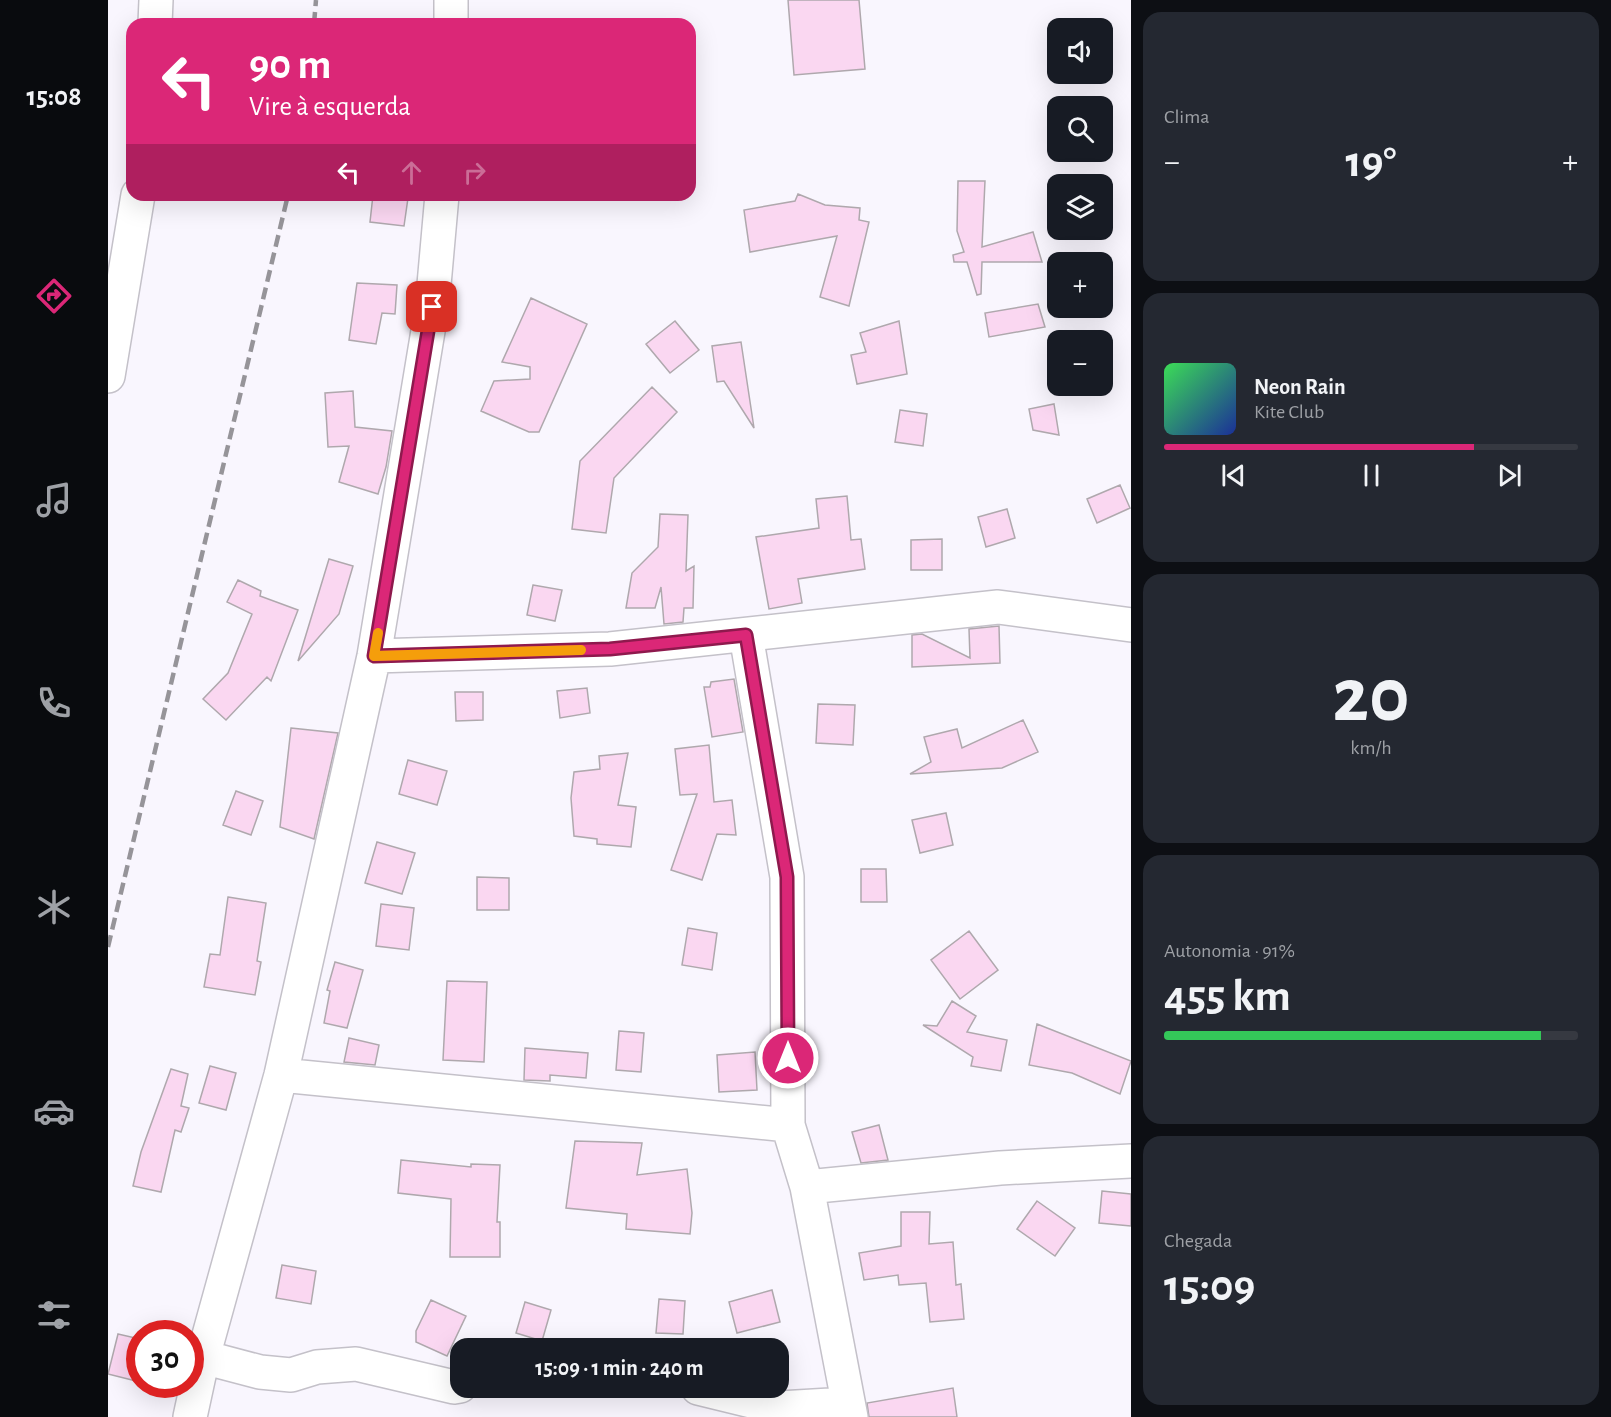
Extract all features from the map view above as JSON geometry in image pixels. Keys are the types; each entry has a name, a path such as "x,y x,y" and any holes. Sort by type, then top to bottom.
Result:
{"main road":[{"path":"155,18 156,0"},
{"path":"451,0 452,18"},
{"path":"108,376 137,201"},
{"path":"204,1353 282,1075 374,656 432,307 441,201"},
{"path":"374,656 610,649 998,607 1131,625"},
{"path":"739,1398 780,1408 849,1410 807,1187 788,1125 787,877 746,635"},
{"path":"282,1075 788,1125"},
{"path":"807,1187 1000,1168 1131,1161"},
{"path":"204,1357 260,1372 291,1375 317,1366 356,1365 450,1386"},
{"path":"189,1417 193,1398"}],"building":[{"path":"788,0 859,0 865,69 794,75"},
{"path":"958,181 985,181 982,247 1033,232 1042,262 982,262 981,294 977,295 967,262 954,262 953,255 964,252 957,231"},
{"path":"798,194 825,205 860,208 859,220 869,222 849,306 820,297 837,236 750,252 744,210 795,201"},
{"path":"372,201 408,201 404,226 370,222"},
{"path":"357,283 397,285 395,314 382,313 376,344 349,340"},
{"path":"531,298 587,324 539,432 529,432 481,411 494,381 530,379 530,367 502,362"},
{"path":"1038,304 1045,327 989,337 985,313"},
{"path":"675,321 699,350 670,373 646,344"},
{"path":"899,321 907,374 857,384 851,355 866,352 860,333"},
{"path":"741,342 754,428 724,381 717,382 712,346"},
{"path":"652,387 677,412 614,478 606,533 572,529 580,461"},
{"path":"353,391 355,427 392,431 386,467 378,494 339,482 349,446 328,447 325,393"},
{"path":"1054,404 1059,435 1033,430 1029,409"},
{"path":"900,410 927,414 923,446 895,442"},
{"path":"1120,485 1130,508 1097,523 1087,499"},
{"path":"847,496 851,540 861,539 865,569 798,579 802,603 769,609 756,537 819,528 816,499"},
{"path":"1007,509 1015,538 986,547 978,517"},
{"path":"660,514 688,515 686,571 694,566 693,608 684,608 683,622 664,624 661,587 655,608 626,608 632,573 658,547"},
{"path":"942,539 942,570 911,570 911,540"},
{"path":"329,559 353,566 339,614 298,661"},
{"path":"238,580 261,591 260,596 298,610 271,681 267,677 226,720 203,699 228,673 252,614 227,602"},
{"path":"533,585 562,590 555,621 527,615"},
{"path":"999,626 1000,663 912,667 912,635 922,634 970,658 969,629"},
{"path":"734,679 743,732 712,737 704,687 710,687 711,682"},
{"path":"587,688 590,713 560,718 557,691"},
{"path":"455,692 483,692 483,720 456,721"},
{"path":"818,704 855,705 853,745 816,743"},
{"path":"1023,720 1038,752 1002,768 910,774 931,762 924,737 957,729 962,748"},
{"path":"291,728 338,733 314,839 280,827"},
{"path":"709,745 714,802 732,800 736,835 717,834 702,880 671,870 697,794 680,795 675,749"},
{"path":"628,753 618,805 636,807 631,847 597,844 597,839 574,836 571,798 574,772 600,769 599,756"},
{"path":"408,760 447,771 437,805 399,794"},
{"path":"236,791 263,801 251,835 223,825"},
{"path":"946,813 953,845 920,853 912,820"},
{"path":"377,842 415,853 402,894 365,883"},
{"path":"861,869 886,869 887,902 861,902"},
{"path":"477,877 509,878 509,910 477,910"},
{"path":"228,897 266,903 257,961 261,962 255,995 204,987 210,954 220,955"},
{"path":"381,904 414,908 409,950 376,946"},
{"path":"688,928 717,933 712,970 682,965"},
{"path":"969,931 998,970 960,999 931,960"},
{"path":"335,962 363,970 347,1028 324,1023 330,991 327,990"},
{"path":"447,981 487,982 484,1062 443,1060"},
{"path":"952,1001 976,1016 967,1032 1007,1040 1001,1071 971,1066 973,1057 923,1025 937,1026"},
{"path":"1037,1024 1131,1061 1120,1094 1072,1073 1029,1065"},
{"path":"619,1031 644,1033 641,1072 616,1070"},
{"path":"349,1038 379,1045 375,1065 344,1062"},
{"path":"525,1048 588,1053 586,1078 550,1075 550,1081 524,1080"},
{"path":"755,1052 757,1090 719,1092 717,1055"},
{"path":"210,1066 236,1073 226,1110 199,1103"},
{"path":"171,1069 188,1074 181,1106 189,1108 181,1132 175,1130 161,1192 133,1186 141,1152"},
{"path":"879,1125 888,1160 861,1163 852,1132"},
{"path":"575,1141 642,1143 637,1175 687,1169 692,1213 690,1234 626,1229 627,1214 566,1208"},
{"path":"401,1160 471,1167 471,1164 500,1165 497,1222 500,1222 500,1257 450,1257 451,1199 398,1193"},
{"path":"1102,1191 1131,1194 1131,1226 1099,1223"},
{"path":"1037,1201 1075,1228 1055,1256 1017,1229"},
{"path":"901,1212 930,1212 929,1244 953,1242 956,1285 961,1284 964,1319 930,1322 926,1283 899,1285 898,1275 864,1280 859,1253 901,1246"},
{"path":"282,1265 316,1271 311,1304 276,1298"},
{"path":"772,1290 780,1322 737,1333 729,1302"},
{"path":"659,1299 685,1301 683,1334 656,1333"},
{"path":"431,1300 466,1316 456,1338 450,1338 450,1350 447,1356 416,1342 416,1331"},
{"path":"525,1302 551,1310 543,1338 532,1338 516,1333"},
{"path":"118,1334 126,1336 126,1378 108,1374"},
{"path":"953,1388 957,1417 869,1417 867,1403"}],"railway":[{"path":"314,18 316,0"},
{"path":"108,947 287,201"}],"slow traffic":[{"path":"378,633 374,656 581,650"}],"route":[{"path":"432,307 374,656 610,649 746,635 787,877 788,1058"}]}
